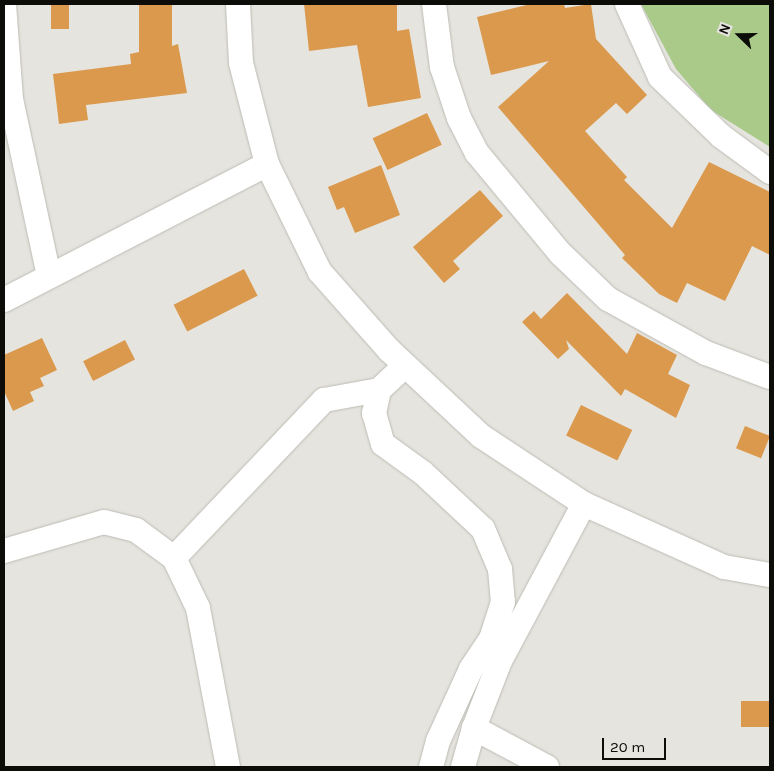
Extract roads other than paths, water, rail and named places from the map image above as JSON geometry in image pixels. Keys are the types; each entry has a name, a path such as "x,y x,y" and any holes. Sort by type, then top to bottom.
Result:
{"street":[{"path":"4,4 11,99 49,276"},
{"path":"238,4 241,63 267,164 320,272 405,366 481,436 584,504 724,567 770,575"},
{"path":"434,4 442,67 458,118 477,153 561,254 608,299 706,353 770,377"},
{"path":"627,4 660,77 721,136 770,172"},
{"path":"4,300 267,164"},
{"path":"174,558 324,400 378,390 405,366"},
{"path":"378,390 374,413 383,444 423,473 483,529 500,569 503,602 490,639 471,669 438,741 431,767"},
{"path":"463,767 474,728 500,661 584,504"},
{"path":"4,551 104,522 136,530 174,558 198,608 228,767"},
{"path":"474,728 547,767"}]}
